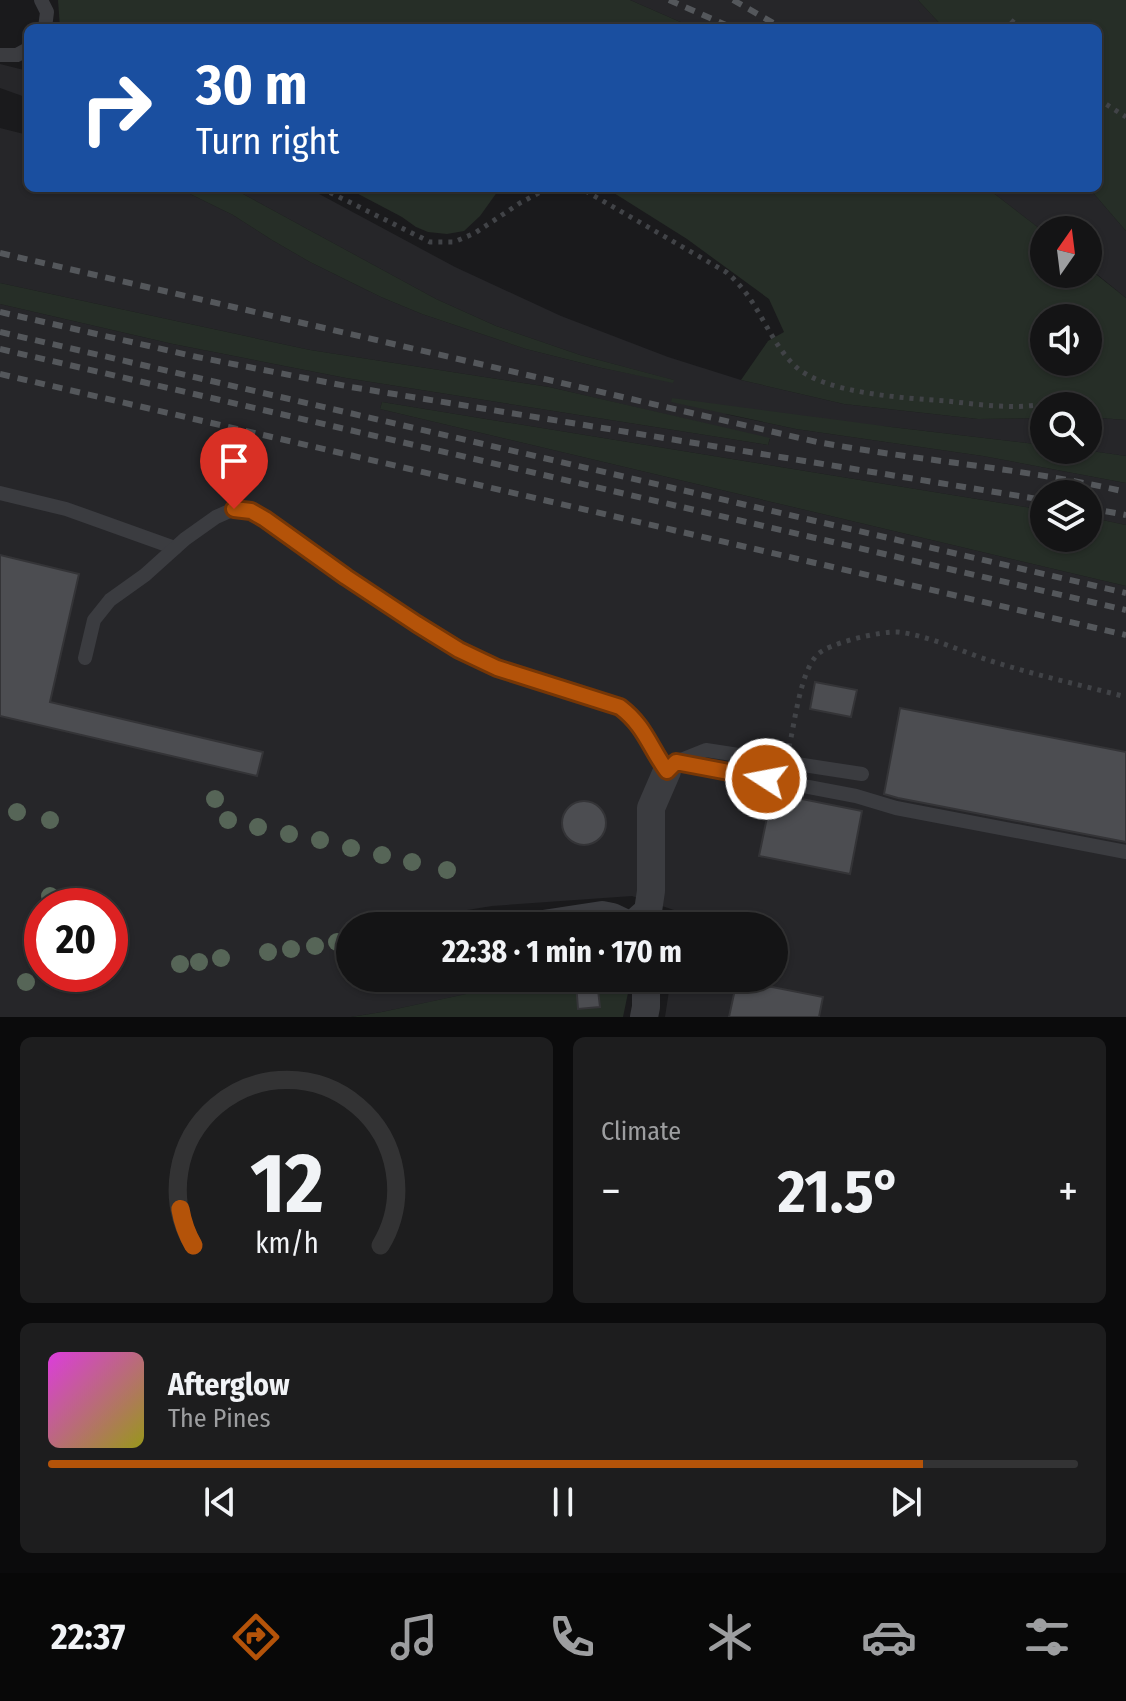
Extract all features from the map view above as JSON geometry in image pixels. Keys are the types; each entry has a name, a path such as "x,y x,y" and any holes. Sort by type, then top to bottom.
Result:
{"street":[{"path":"647,912 651,891 651,808 672,766"},
{"path":"644,1017 646,992"}],"lane":[{"path":"41,0 47,12 46,24"},
{"path":"0,55 17,55 24,51"},
{"path":"0,493 66,509 175,548"},
{"path":"85,658 94,620 110,600 216,517 234,509 251,511 459,650 497,668 620,707 642,728 651,748 672,766 856,796 896,808 1126,852"},
{"path":"672,766 706,750 862,774"}],"path":[{"path":"1011,20 1016,24"},
{"path":"1102,102 1126,117"},
{"path":"329,192 430,242 454,242 475,233 540,192"},
{"path":"587,192 740,283 794,365 808,375 842,388 886,396 1030,406"},
{"path":"785,764 807,667 819,651 866,636 893,632 910,634 993,661 1126,697"}],"shaded area":[{"path":"58,0 630,0 685,24 60,24"},
{"path":"630,0 918,0 940,24 685,24"},
{"path":"918,0 1126,0 1126,231 1092,192 1102,192 1102,24 940,24"},
{"path":"0,64 24,70 24,97 0,88"},
{"path":"0,128 24,134 24,192 186,192 233,215 310,262 381,297 526,349 673,382 496,326 436,299 239,192 315,192 455,267 561,316 668,357 741,380 844,404 978,419 1030,418 1030,443 891,427 725,414 796,429 983,456 1126,483 1126,525 1102,520 1102,480 1030,480 1030,508 382,402 380,409 1126,586 1126,1017 665,1017 669,992 788,992 788,912 680,912 632,896 492,906 455,912 336,912 336,992 476,992 382,1012 351,1017 0,1017 0,304 173,344 346,378 768,445 770,439 549,387 310,350 0,283"},
{"path":"186,192 239,192 436,299 496,326 580,355 674,380 673,383 526,349 422,314 310,262 233,215"},
{"path":"355,192 497,192 480,216 464,231 447,234 428,232"},
{"path":"612,192 992,192 1030,221 1030,288 1102,288 1102,279 1126,298 1126,420 1102,418 1102,392 1030,392 1030,418 978,419 844,404 741,380 768,341 784,332 769,299 687,239"},
{"path":"992,192 1092,192 1126,231 1126,298 1102,278 1102,216 1030,216 1030,221"},
{"path":"0,283 310,350 549,387 770,438 768,445 346,378 173,344 0,304"},
{"path":"672,398 1030,443 1030,464 1102,464 1102,453 1126,456 1126,483 983,456 796,429 671,402"},
{"path":"382,402 1030,508 1030,552 1102,552 1102,520 1126,525 1126,586 380,409"},
{"path":"1102,418 1126,420 1126,456 1102,453"},
{"path":"475,992 628,992 623,1017 351,1017"}],"building":[{"path":"0,555 79,574 50,702 263,752 257,776 0,716"},
{"path":"815,682 857,690 851,717 810,709"},
{"path":"900,708 1126,752 1126,842 884,794"},
{"path":"772,793 862,811 850,874 759,856"},
{"path":"584,801 600,807 606,823 600,839 584,845 568,839 562,823 568,807"},
{"path":"788,990 823,997 819,1017 729,1017 734,992"},
{"path":"577,992 598,992 600,1007 578,1009"}],"railway":[{"path":"669,0 724,24"},
{"path":"733,0 775,24"},
{"path":"0,253 817,442 1049,477 1126,492"},
{"path":"0,312 197,357 351,387 1030,498"},
{"path":"0,332 1126,593"},
{"path":"0,349 1126,610"},
{"path":"0,374 1126,635"},
{"path":"1102,511 1126,515"}],"route":[{"path":"234,509 251,511 265,519 346,577 459,650 497,668 620,707 642,728 667,771 676,762 766,779"}]}
